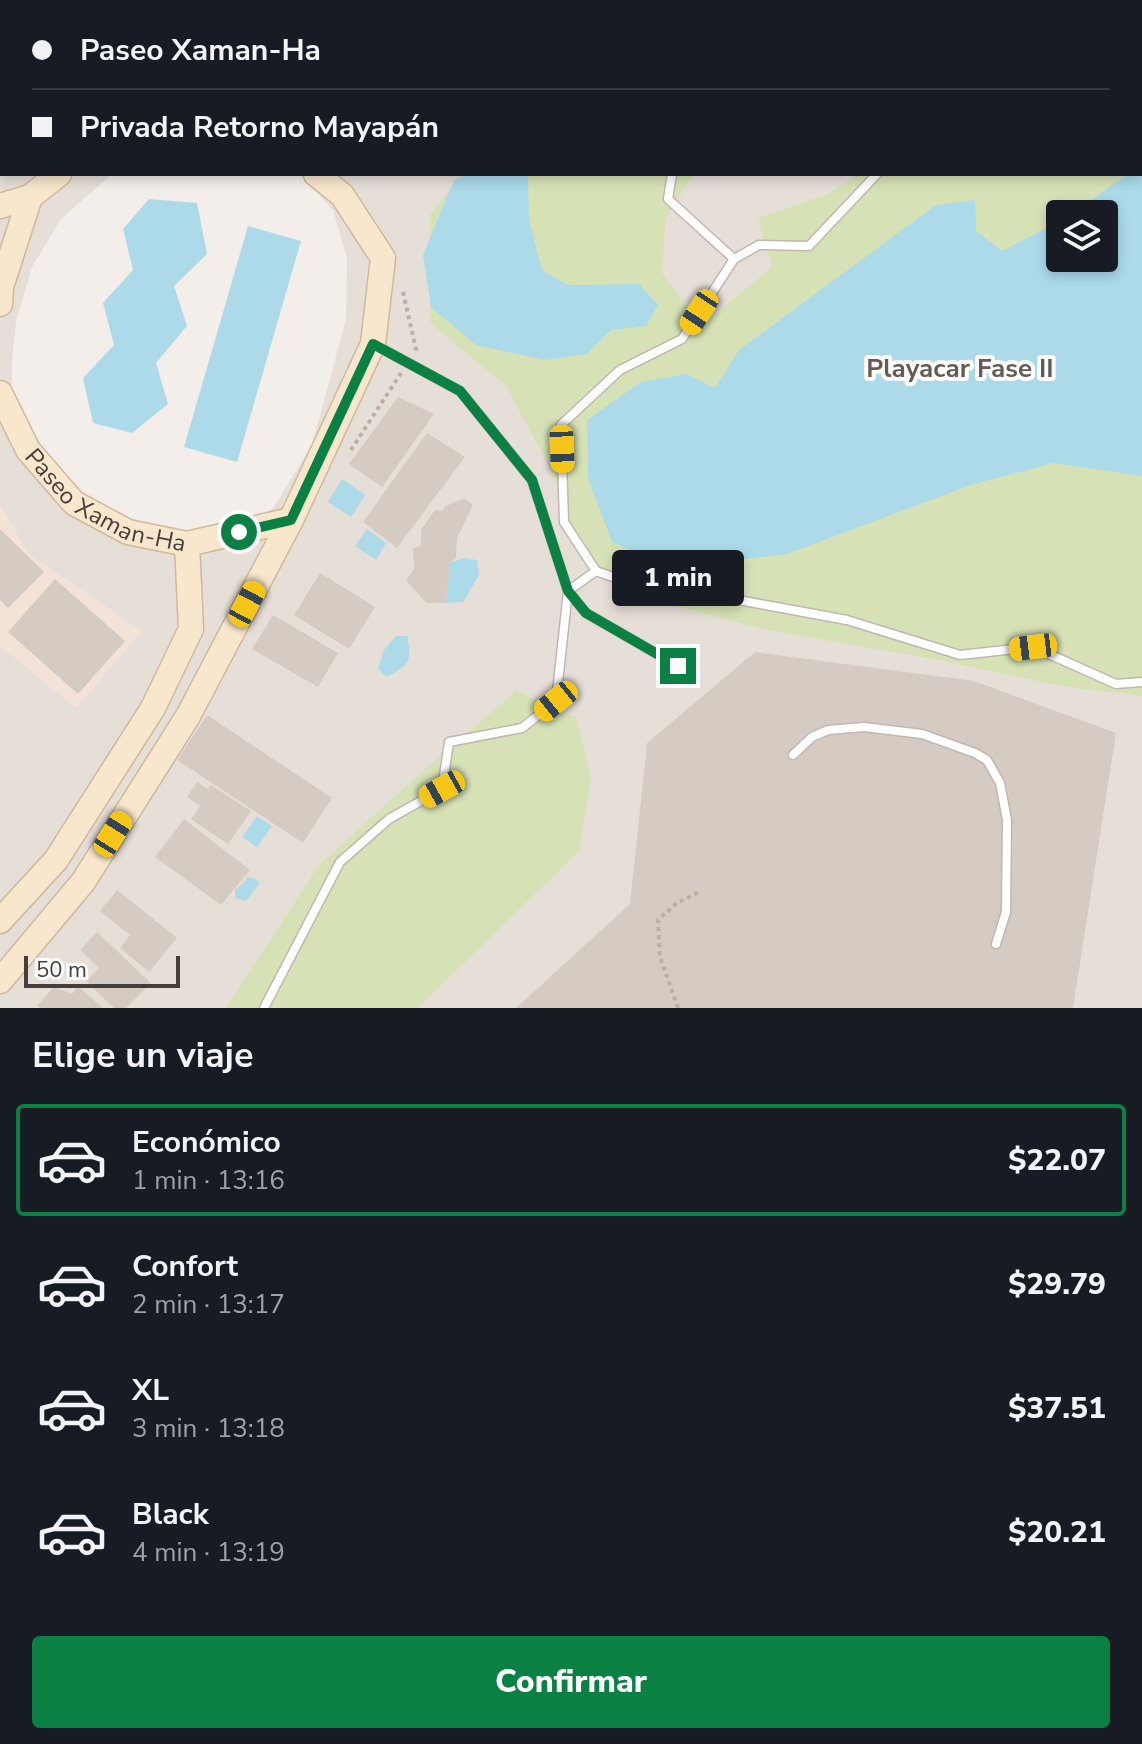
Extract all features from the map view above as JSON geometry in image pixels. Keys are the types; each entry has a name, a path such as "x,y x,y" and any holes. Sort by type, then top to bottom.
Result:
{"main road":[{"path":"0,206 30,197 56,176"},
{"path":"0,981 83,882 180,729 291,520 373,344 383,258 345,185 321,176"},
{"path":"0,304 1,287 30,197"},
{"name":"Paseo Xaman-Ha","path":"0,393 28,450 74,503 128,532 187,544 291,520"},
{"path":"0,921 56,860 153,708 191,629 187,544"}],"lane":[{"path":"672,176 668,199 734,259"},
{"path":"875,176 809,246 759,245 734,259 682,339 620,370 561,425 564,522 596,571 646,589 733,599 847,620 960,655 1033,647 1116,684 1142,682"},
{"path":"373,344 460,391 532,480 568,591 586,613 678,666"},
{"path":"264,1008 340,862 389,819 442,789 449,742 522,728 556,701 568,591 596,571"},
{"path":"793,755 812,737 828,730 864,727 922,734 987,760 1000,783 1007,820 1006,912 996,944"}],"path":[{"path":"678,1008 660,957 658,920 677,903 701,891"}],"shaded area":[{"path":"0,176 110,176 61,219 32,267 16,322 12,360 12,419 97,516 169,538 240,530 274,507 312,445 346,319 347,258 333,210 301,176 1142,176 1142,1008 0,1008"},
{"path":"0,504 29,554 142,631 76,708 0,646"}],"green space":[{"path":"460,176 692,176 666,219 662,273 701,326 772,267 758,218 828,194 856,176 1142,176 1142,696 1066,687 924,657 771,631 644,598 583,555 551,470 506,386 430,323 430,215"},
{"path":"516,691 576,717 591,778 579,851 418,1008 226,1008 319,865"}],"water":[{"path":"465,176 528,176 529,220 542,270 567,285 639,284 658,305 646,326 611,330 587,354 545,360 476,345 431,307 423,255 454,180"},
{"path":"1125,176 1142,176 1142,476 1053,463 971,485 787,554 672,568 612,542 588,479 587,420 641,382 687,374 715,388 739,350 936,205 975,200 976,231 1002,251 1046,228 1046,272 1118,272 1118,200 1092,200"},
{"path":"149,199 197,203 207,254 174,286 187,326 156,363 168,404 132,433 93,423 83,378 114,345 103,303 133,270 123,229"},
{"path":"248,226 301,241 237,462 184,447"},
{"path":"342,479 365,495 351,517 328,502"},
{"path":"367,529 386,543 376,560 355,546"},
{"path":"464,558 477,560 479,575 463,602 446,603 450,563"},
{"path":"396,636 407,636 409,657 400,669 387,677 378,669 384,650"},
{"path":"257,816 272,826 257,847 242,837"},
{"path":"247,877 260,883 246,901 235,898 235,890"}],"building":[{"path":"398,397 434,414 382,487 349,464"},
{"path":"427,433 465,457 397,548 363,522"},
{"path":"464,498 473,505 457,538 456,558 450,563 446,603 427,603 406,581 414,568 413,549 421,545 421,530 435,510 443,511 444,507"},
{"path":"0,529 44,572 8,608 0,600"},
{"path":"320,573 375,607 349,649 294,615"},
{"path":"55,579 125,641 78,694 8,632"},
{"path":"273,615 338,653 318,687 252,649"},
{"path":"755,652 974,681 1116,733 1073,1008 516,1008 630,904 647,743"},
{"path":"207,715 332,798 303,843 177,760"},
{"path":"197,782 208,789 211,785 251,811 228,844 191,819 200,806 187,797"},
{"path":"184,819 250,870 221,905 155,857"},
{"path":"117,890 177,938 149,972 120,948 130,935 100,911"},
{"path":"97,932 151,983 126,1008 114,1008 86,981 99,968 80,950"},
{"path":"78,986 103,1008 37,1006 54,987 72,994"}],"district":[{"name":"Playacar Fase II","path":"960,368"}],"route":[{"path":"239,532 291,520 373,344 460,391 532,480 568,591 586,613 678,666"}]}
